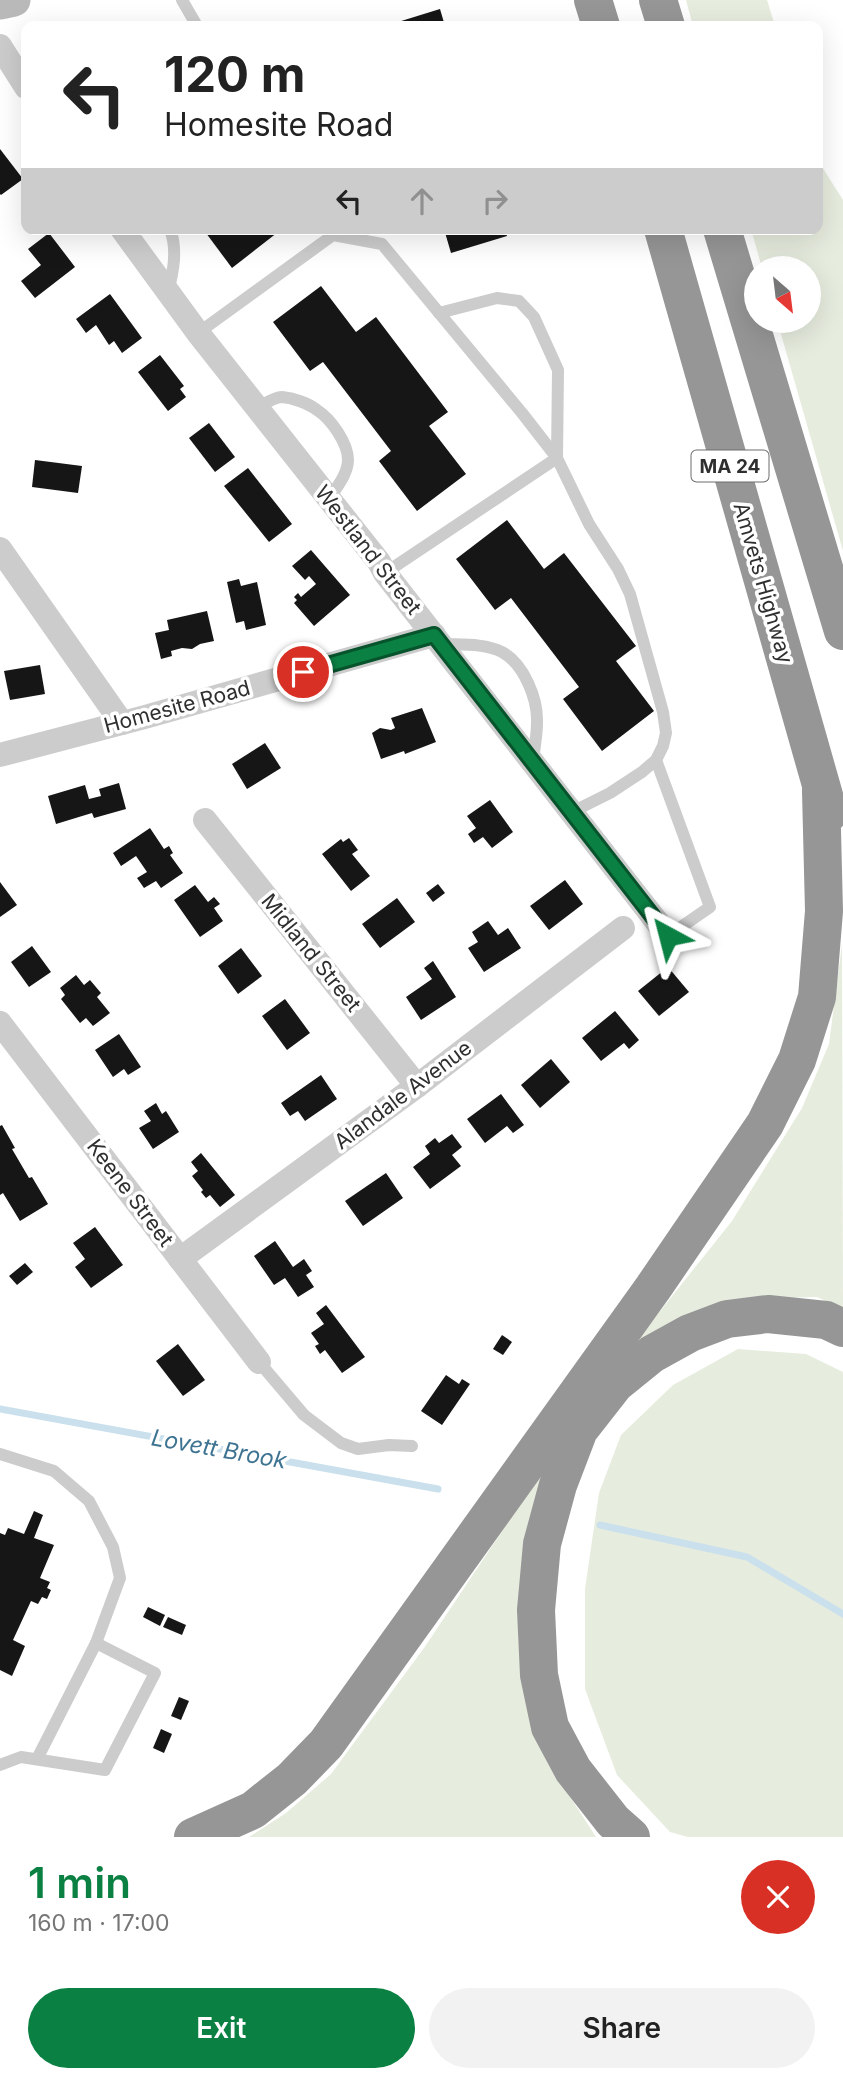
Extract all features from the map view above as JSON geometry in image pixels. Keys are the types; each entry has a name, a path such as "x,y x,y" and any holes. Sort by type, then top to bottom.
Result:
{"highway":[{"path":"593,0 599,21"},
{"path":"658,0 664,21"},
{"name":"Amvets Highway","path":"665,235 821,791 843,855"},
{"name":"MA 24","path":"724,235 843,631"},
{"path":"192,1837 253,1810 292,1779 326,1744 653,1288 765,1124 797,1060 817,997 824,911 821,791"},
{"path":"631,1837 613,1821 573,1770 550,1727 539,1675 536,1611 542,1544 558,1485 579,1430 615,1384 652,1354 690,1333 727,1319 768,1314 826,1320 843,1328"}],"main road":[{"path":"0,3 14,0"}],"street":[{"path":"0,46 21,79"},
{"name":"Westland Street","path":"126,235 198,333 668,936"},
{"path":"0,549 122,723"},
{"name":"Homesite Road","path":"0,755 438,639"},
{"name":"Midland Street","path":"205,820 417,1086"},
{"name":"Alandale Avenue","path":"180,1259 417,1086 623,928"},
{"name":"Keene Street","path":"0,1023 259,1362"}],"lane":[{"path":"182,0 194,21"},
{"path":"168,293 174,263 172,235"},
{"path":"198,333 327,235"},
{"path":"367,235 382,244 557,458 589,524 618,569 630,594 663,712 666,733 656,760 610,793 572,812"},
{"path":"439,313 498,298 519,301 534,317 558,370 557,458"},
{"path":"257,408 278,397 297,400 317,409 331,424 344,443 348,460 330,499"},
{"path":"385,573 557,458"},
{"path":"438,639 480,646 502,653 520,669 533,697 537,722 533,762"},
{"path":"656,760 710,907 668,936"},
{"path":"259,1362 304,1415 341,1443 358,1449 389,1445 412,1446"},
{"path":"0,1454 54,1471 89,1501 113,1547 120,1578 96,1643 37,1759"},
{"path":"0,1754 105,1770 155,1673 96,1643"},
{"path":"0,1765 21,1757"}],"shaded area":[{"path":"686,0 767,0 773,21 692,21"},
{"path":"823,168 843,200 843,551 781,333 821,333 821,256 759,256 753,235 823,235"},
{"path":"842,944 843,1309 817,1297 739,1299 618,1364 732,1221 802,1108 829,1044"},
{"path":"738,1349 806,1354 843,1372 843,1837 688,1837 670,1832 617,1775 585,1689 585,1589 599,1493 621,1435 673,1385"},
{"path":"565,1437 527,1561 552,1769 596,1837 249,1837 286,1813 331,1774 424,1648"}],"building":[{"path":"440,9 444,21 401,21"},
{"path":"0,149 21,176 21,180 0,194"},
{"path":"46,235 51,235 75,267 35,298 21,281 41,265 28,249"},
{"path":"207,235 274,235 232,268"},
{"path":"446,235 507,235 507,236 451,253"},
{"path":"321,286 356,332 376,317 448,412 429,426 466,474 417,511 379,461 391,451 323,362 310,371 273,322"},
{"path":"110,294 142,338 122,353 114,341 109,345 96,325 86,333 76,319"},
{"path":"160,355 184,386 180,389 186,397 168,411 138,372"},
{"path":"209,423 235,457 215,472 189,438"},
{"path":"35,460 82,466 78,493 32,487"},
{"path":"248,468 292,524 269,542 224,486"},
{"path":"507,520 544,569 564,553 636,646 616,661 654,711 602,751 563,699 579,687 511,598 495,610 456,559"},
{"path":"311,550 350,595 314,626 294,603 297,600 294,597 298,593 301,597 316,584 309,576 305,580 292,566"},
{"path":"239,579 241,586 257,582 266,625 246,630 244,621 236,623 227,582"},
{"path":"207,611 214,641 192,649 171,651 172,656 161,659 155,633 169,630 167,620"},
{"path":"40,665 45,694 10,700 4,671"},
{"path":"422,708 436,742 405,754 404,751 381,759 372,733 380,728 395,728 391,718"},
{"path":"265,743 281,768 247,789 232,764"},
{"path":"119,783 126,809 94,818 92,813 56,824 48,796 85,785 89,799 101,796 99,789"},
{"path":"490,800 513,832 492,848 483,837 474,843 468,834 476,828 467,816"},
{"path":"150,828 164,849 169,846 173,853 170,855 183,873 161,888 156,881 144,888 137,878 147,872 136,856 121,866 113,853"},
{"path":"349,838 358,850 352,854 370,876 351,891 322,854 341,839 343,842"},
{"path":"565,880 583,904 549,930 530,906"},
{"path":"0,882 17,905 0,917"},
{"path":"438,884 445,893 433,902 426,893"},
{"path":"195,885 208,902 214,897 220,904 214,908 223,921 200,937 174,900"},
{"path":"397,898 415,922 380,948 362,924"},
{"path":"488,921 498,935 508,928 521,948 484,972 468,948 478,942 472,932"},
{"path":"32,946 51,972 29,987 11,962"},
{"path":"241,948 262,976 238,994 218,966"},
{"path":"433,961 456,997 421,1020 406,997 432,979 424,968"},
{"path":"668,967 689,992 659,1016 638,991"},
{"path":"76,975 84,985 90,980 101,993 97,997 110,1013 93,1026 86,1018 80,1023 61,999 65,995 60,988"},
{"path":"285,999 310,1033 287,1050 262,1016"},
{"path":"615,1011 639,1040 629,1049 624,1043 601,1061 582,1038"},
{"path":"119,1034 141,1067 128,1075 124,1069 113,1077 95,1050"},
{"path":"551,1059 570,1082 540,1108 521,1085"},
{"path":"321,1075 337,1099 305,1121 298,1111 290,1116 281,1103"},
{"path":"501,1094 524,1125 513,1133 507,1126 485,1143 467,1119"},
{"path":"156,1103 162,1114 166,1111 179,1132 153,1149 139,1128 151,1121 144,1111"},
{"path":"2,1125 15,1148 12,1149 48,1204 20,1221 3,1193 0,1195"},
{"path":"452,1134 462,1147 452,1155 461,1166 430,1189 413,1167 430,1154 425,1146 435,1138 439,1143"},
{"path":"201,1153 235,1195 220,1207 210,1195 206,1198 192,1176 198,1171 191,1162"},
{"path":"386,1173 403,1198 363,1226 345,1201"},
{"path":"95,1227 123,1265 91,1288 75,1267 85,1259 73,1243"},
{"path":"275,1241 293,1267 304,1259 312,1271 306,1275 314,1287 298,1297 285,1278 274,1285 254,1256"},
{"path":"25,1263 33,1272 17,1285 9,1276"},
{"path":"326,1305 365,1357 342,1373 325,1350 320,1354 315,1346 319,1344 311,1333 324,1324 316,1313"},
{"path":"502,1335 512,1342 503,1355 493,1349"},
{"path":"178,1344 205,1380 183,1396 156,1361"},
{"path":"446,1375 459,1384 462,1379 470,1384 442,1425 421,1411"},
{"path":"34,1511 43,1515 34,1538 54,1545 40,1578 50,1582 47,1588 51,1590 47,1599 42,1597 38,1604 31,1601 13,1640 25,1646 12,1676 0,1670 0,1533 5,1535 8,1528 24,1534"},
{"path":"148,1607 165,1615 160,1626 143,1617"},
{"path":"168,1617 186,1625 182,1635 163,1627"},
{"path":"179,1697 189,1701 181,1720 171,1716"},
{"path":"161,1729 172,1734 164,1753 153,1748"}],"waterway":[{"name":"Lovett Brook","path":"0,1409 438,1489"},
{"name":"Lovett Brook","path":"600,1525 747,1557 843,1614"}],"route":[{"path":"303,672 434,635 668,936"}]}
